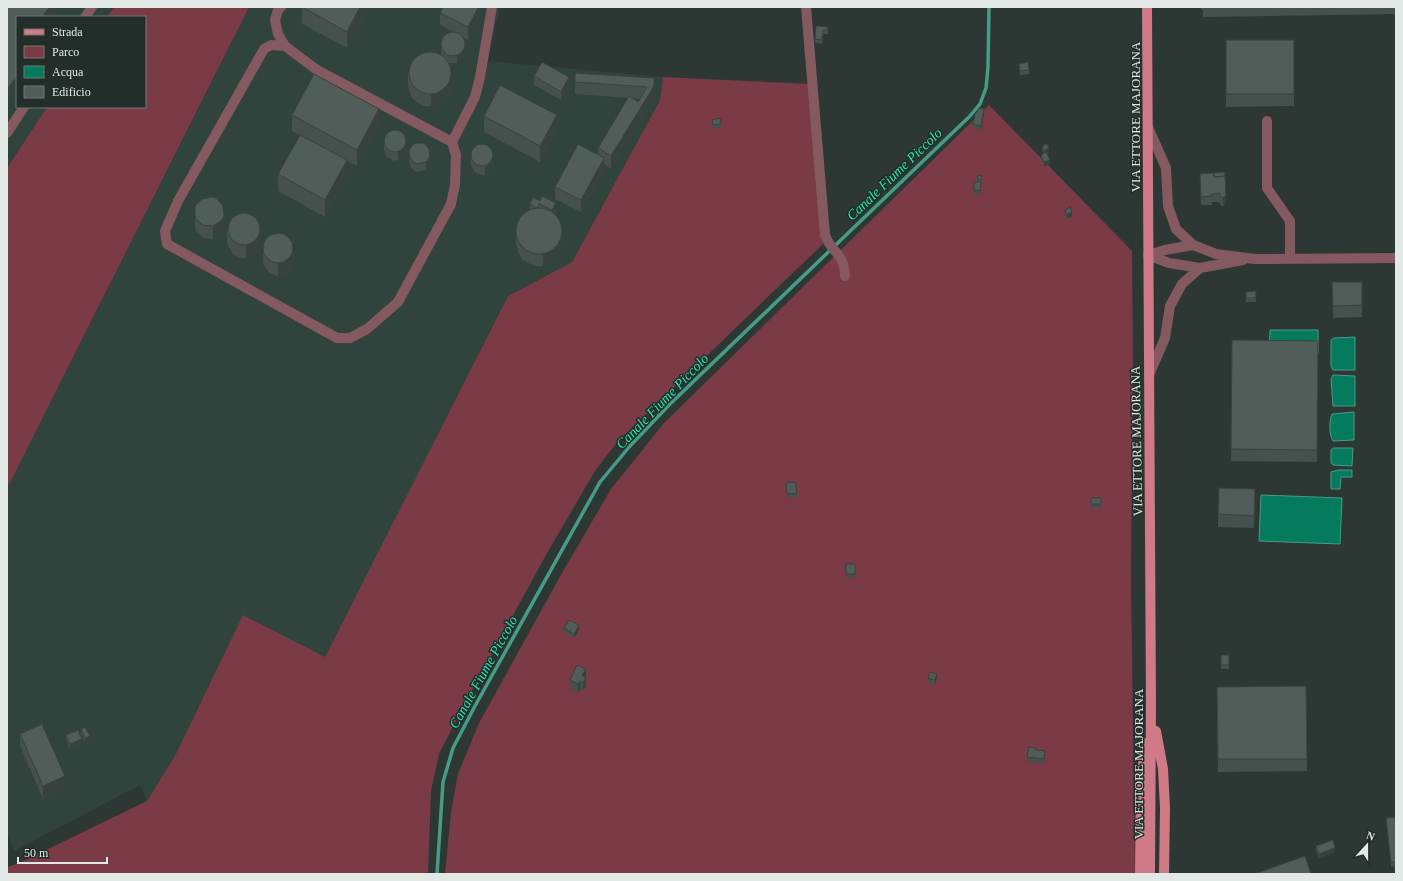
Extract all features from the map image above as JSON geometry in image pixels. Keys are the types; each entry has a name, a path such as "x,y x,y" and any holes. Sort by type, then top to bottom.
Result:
{"main road":[{"name":"VIA ETTORE MAJORANA","path":"1147,7 1151,705 1150,874"},
{"path":"1140,874 1141,779 1151,705"},
{"path":"1151,705 1163,769 1165,808 1164,874"}],"street":[{"path":"86,16 92,7"},
{"path":"281,7 278,10 275,20 278,34 285,46 317,70 452,142"},
{"path":"285,46 270,45 264,49 178,201 165,231 167,244 337,338 350,338 367,328 398,302 451,204 455,185 456,155 452,142 475,97 480,77 492,7"},
{"path":"806,7 825,235 828,242 840,256 844,264 844,276"},
{"path":"7,133 23,108"},
{"path":"1267,121 1267,188 1290,221 1290,258"},
{"path":"1148,127 1166,168 1168,206 1176,228 1193,245 1216,254 1255,258 1396,258"},
{"path":"1148,255 1193,245"},
{"path":"1148,255 1169,263 1200,268 1255,258"},
{"path":"1149,375 1165,338 1170,306 1182,284 1200,268"}],"shaded area":[{"path":"7,7 114,7 108,16 16,16 16,108 46,108 7,168"},
{"path":"249,7 500,7 487,61 663,77 660,100 572,262 508,296 325,658 176,754 147,801 140,785 14,851 7,833 7,482 9,485"}],"green space":[{"path":"114,7 249,7 9,485 7,482 7,168 46,108 146,108 146,16 108,16"},
{"path":"663,77 809,84 823,244 618,441 595,471 546,555 439,754 431,791 428,874 7,874 7,867 17,864 147,801 176,754 243,615 325,657 508,296 572,262 660,100"},
{"path":"989,105 1132,251 1133,362 1131,577 1135,874 445,874 451,812 458,774 479,723 562,573 611,489 664,423"}],"water":[{"path":"1270,330 1318,330 1318,354 1269,353"},
{"path":"1355,337 1355,370 1333,370 1331,366 1331,340 1334,338"},
{"path":"1333,375 1355,376 1355,406 1333,406 1331,379"},
{"path":"1354,412 1354,440 1333,441 1330,428 1332,414"},
{"path":"1333,448 1353,448 1352,466 1333,465 1331,463 1331,450"},
{"path":"1338,470 1352,470 1352,477 1341,477 1340,489 1331,489 1331,472"},
{"path":"1261,495 1342,498 1340,544 1259,541"}],"building":[{"path":"7,7 50,7 44,14 47,16 16,16 16,78 7,89"},
{"path":"302,7 360,7 347,32"},
{"path":"443,7 478,8 468,27 440,13"},
{"path":"816,26 828,27 828,30 823,30 822,40 815,39"},
{"path":"453,32 461,36 465,44 461,52 453,56 445,52 441,44 445,36"},
{"path":"1226,40 1294,40 1294,94 1226,94"},
{"path":"426,52 434,52 442,55 448,61 451,73 448,85 442,91 434,94 426,94 418,91 412,85 409,77 409,69 412,61 418,55"},
{"path":"542,62 569,77 561,92 534,76"},
{"path":"1028,62 1029,70 1020,71 1019,64"},
{"path":"575,73 654,78 654,86 611,156 598,148 629,96 638,102 647,87 575,82"},
{"path":"314,74 379,109 357,150 292,115"},
{"path":"500,85 557,115 540,146 484,116"},
{"path":"980,108 984,109 981,126 973,124 975,114"},
{"path":"720,118 721,124 713,125 712,120"},
{"path":"395,130 403,133 406,141 403,149 395,152 387,149 384,141 387,133"},
{"path":"300,135 347,160 325,200 278,174"},
{"path":"424,143 429,149 430,156 426,162 416,164 411,160 409,150 413,144"},
{"path":"482,144 490,147 493,155 490,163 482,166 474,163 471,155 474,147"},
{"path":"578,144 604,158 581,200 555,187"},
{"path":"1047,144 1049,148 1044,151 1042,146"},
{"path":"1046,152 1050,160 1044,162 1041,155"},
{"path":"1225,172 1225,176 1214,177 1213,173"},
{"path":"1214,173 1214,177 1225,176 1226,195 1223,198 1219,193 1212,194 1212,196 1201,197 1200,174"},
{"path":"978,175 982,176 981,180 977,179"},
{"path":"974,182 981,182 980,191 974,190"},
{"path":"542,196 556,203 552,210 539,204 537,208 530,204 533,197 540,201"},
{"path":"211,197 216,198 223,206 224,216 222,220 213,226 203,225 196,219 195,206 202,199"},
{"path":"1070,207 1072,212 1067,215 1065,210"},
{"path":"539,208 552,212 558,218 562,231 558,244 552,250 539,254 526,250 520,244 516,231 520,218 526,212"},
{"path":"241,213 247,213 257,220 260,229 259,235 253,242 247,245 241,245 231,238 228,232 228,226 235,216"},
{"path":"278,233 284,234 292,242 292,254 284,262 278,263 272,262 264,254 263,248 264,242 272,234"},
{"path":"1332,282 1362,282 1362,305 1333,306"},
{"path":"1256,291 1256,298 1246,298 1246,292"},
{"path":"1232,340 1318,341 1317,450 1231,449"},
{"path":"795,482 797,493 787,494 786,483"},
{"path":"1219,488 1255,489 1254,516 1218,514"},
{"path":"1091,498 1101,498 1101,504 1091,504"},
{"path":"846,564 855,564 855,574 846,574"},
{"path":"569,620 579,625 574,634 564,628"},
{"path":"1221,655 1229,655 1229,665 1221,665"},
{"path":"577,665 586,669 582,676 586,677 583,683 580,681 578,684 570,680"},
{"path":"930,672 937,674 935,680 928,678"},
{"path":"1306,686 1307,759 1218,759 1217,687"},
{"path":"42,724 65,776 43,786 20,734"},
{"path":"85,727 90,736 85,738 81,729"},
{"path":"78,730 82,739 70,744 66,735"},
{"path":"1029,747 1036,748 1036,750 1045,751 1044,759 1027,757"},
{"path":"1395,817 1396,862 1391,862 1386,818"},
{"path":"1333,840 1335,848 1319,854 1316,846"},
{"path":"1305,856 1311,874 1254,874"}],"waterway":[{"name":"Canale Fiume Piccolo","path":"437,874 443,782 453,748 600,482 630,446 669,405 970,116 980,104 986,88 988,67 989,7"}]}
